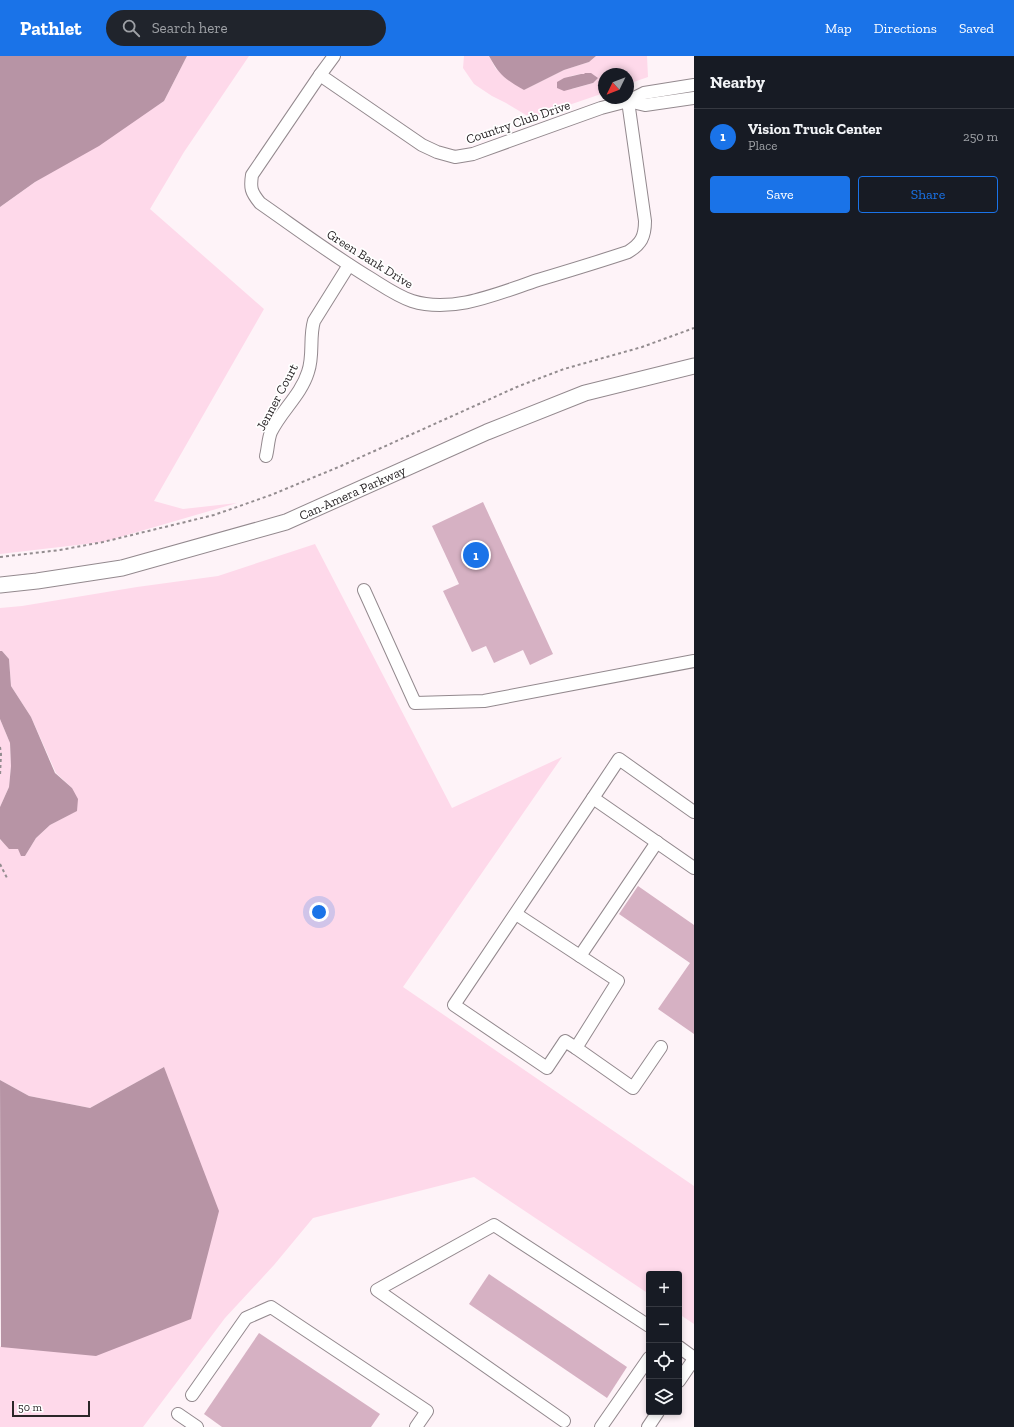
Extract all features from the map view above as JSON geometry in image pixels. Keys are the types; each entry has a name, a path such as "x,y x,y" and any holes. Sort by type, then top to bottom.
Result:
{"main road":[{"name":"Can-Amera Parkway","path":"0,585 122,568 286,522 487,432 585,393 693,367"}],"street":[{"name":"Green Bank Drive","path":"334,56 252,175 252,193 260,203 349,265 396,294 413,301 442,305 460,304 628,252 637,246 643,237 645,222 628,104"},
{"name":"Country Club Drive","path":"320,75 422,145 437,152 455,157 473,154 601,108 616,104"},
{"name":"Country Club Drive","path":"634,98 644,93 694,85"},
{"name":"Country Club Drive","path":"634,102 645,105 694,98"},
{"name":"Jenner Court","path":"266,456 271,433 304,383 308,373 311,359 311,332 314,321 349,265"},
{"path":"364,590 415,704 484,702 694,661"},
{"path":"661,1047 633,1088 565,1042 546,1068 454,1005 619,759 694,812"},
{"path":"593,798 694,868"},
{"path":"580,956 657,842"},
{"path":"516,914 618,981 576,1048"},
{"path":"564,1421 377,1290 494,1225 646,1324"},
{"path":"192,1395 246,1318 271,1307 427,1411 416,1427"},
{"path":"680,1379 694,1358 682,1350"},
{"path":"601,1427 646,1362"},
{"path":"178,1414 197,1427"},
{"path":"648,1427 656,1415"}],"path":[{"path":"0,557 60,550 104,542 214,515 271,496 519,386 564,369 642,347 694,328"},
{"path":"0,747 0,776"},
{"path":"0,864 7,878"}],"shaded area":[{"path":"0,56 187,56 164,101 99,146 35,182 0,207"},
{"path":"187,56 249,56 184,152 150,209 264,309 154,501 183,509 237,503 103,542 0,554 0,207 35,182 164,101"},
{"path":"464,56 489,56 496,69 524,90 564,70 589,62 596,56 647,56 648,77 634,82 634,68 598,68 598,95 531,118 474,84 463,68","holes":["581,74 593,83 572,89 557,88 571,76"]},
{"path":"489,56 596,56 589,62 564,70 524,90 504,76 496,68"},
{"path":"591,73 598,78 593,83 564,91 557,88 557,82 564,78"},
{"path":"315,544 452,808 562,757 403,987 694,1186 694,1324 682,1316 682,1271 646,1271 646,1292 474,1177 313,1218 274,1265 225,1318 143,1427 0,1427 0,1346 1,1347 164,1067 90,1108 29,1096 0,1080 0,839 1,841 18,849 25,856 36,838 50,825 76,811 72,788 56,773 31,717 11,686 9,659 2,651 0,651 0,608 22,606 137,587 218,576"},
{"path":"0,651 2,651 9,659 11,686 31,717 55,773 72,788 78,799 77,811 50,825 36,838 25,856 21,856 18,849 9,849 0,839 0,807 9,787 11,766 10,743 0,719"},
{"path":"0,719 10,743 11,766 9,787 0,807"},
{"path":"164,1067 219,1211 191,1319 96,1356 1,1347 0,1080 29,1096 90,1108"}],"building":[{"path":"483,502 553,654 530,665 523,650 494,663 486,646 472,652 443,591 459,584 432,526"},
{"path":"638,886 694,925 694,1034 658,1009 690,963 619,914"},
{"path":"489,1274 627,1367 607,1398 469,1304"},
{"path":"259,1333 380,1414 371,1427 222,1427 204,1414"}],"place":[{"name":"Vision Truck Center","path":"476,555"}]}
